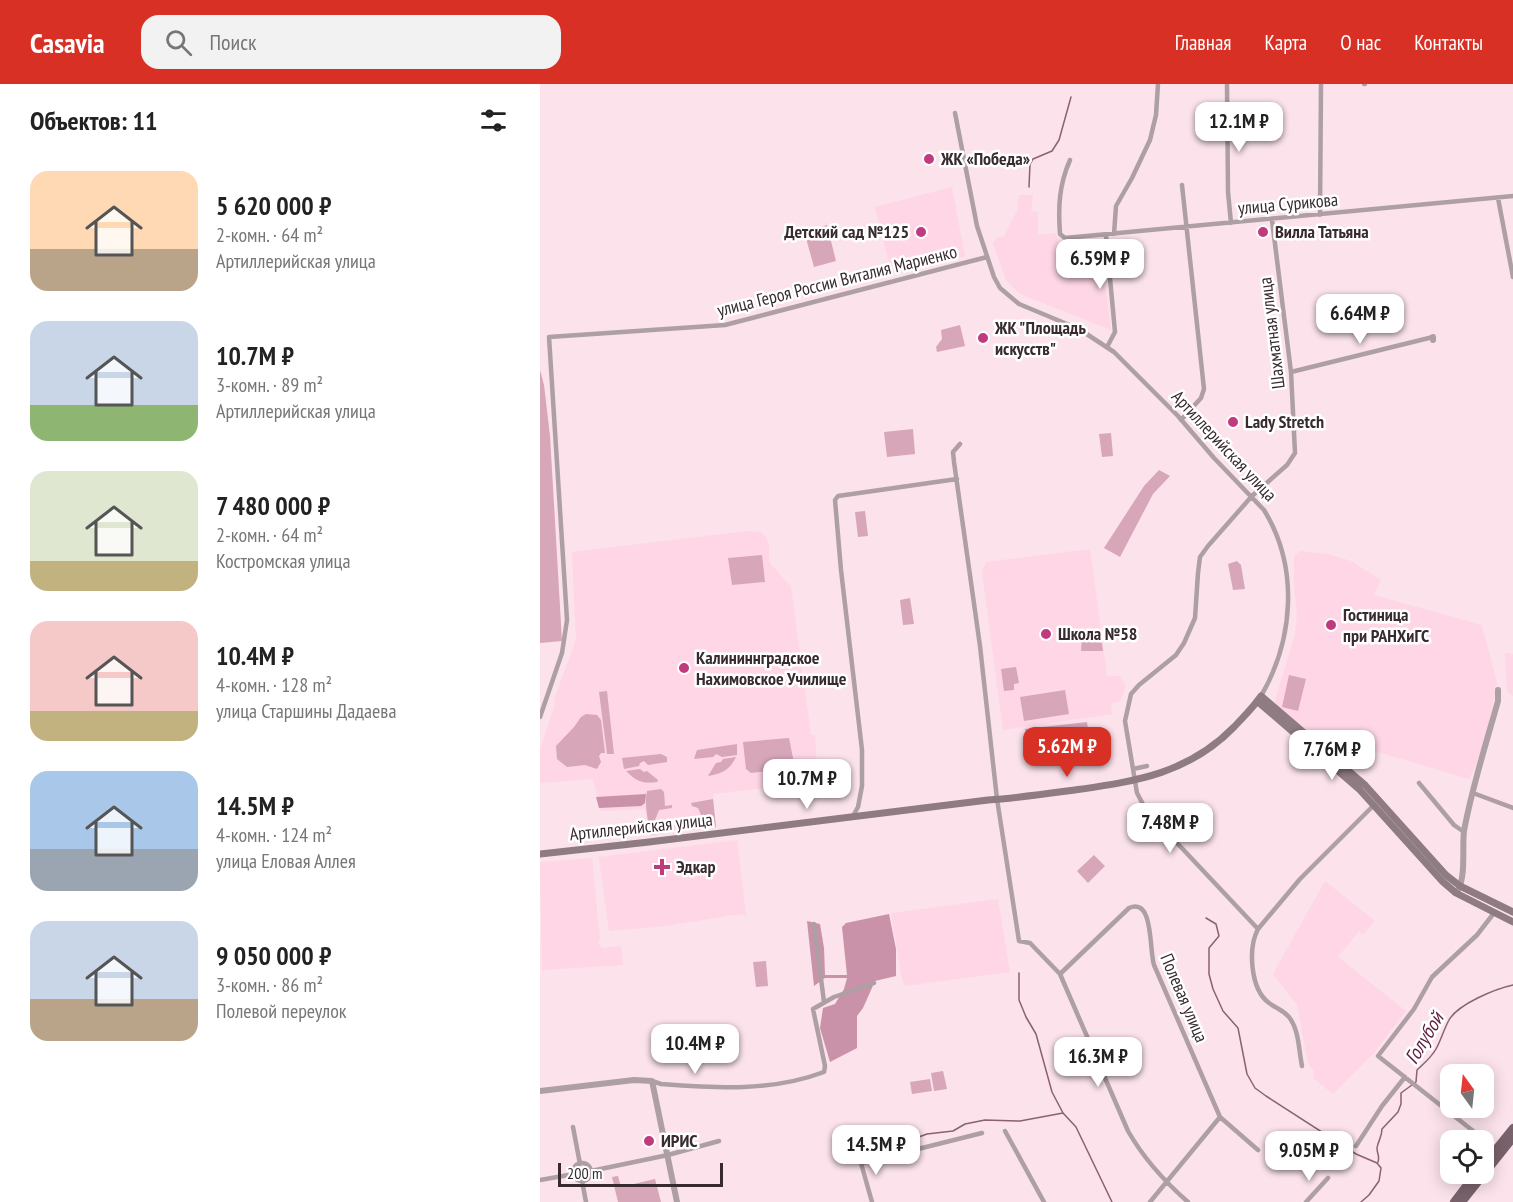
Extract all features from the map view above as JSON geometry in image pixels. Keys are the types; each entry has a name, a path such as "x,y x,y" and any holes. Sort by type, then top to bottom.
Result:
{"main road":[{"name":"Артиллерийская улица","path":"540,854 1016,798 1135,780 1169,771 1200,755 1226,735 1259,699"},
{"path":"1259,699 1349,779 1435,873 1494,913 1513,922"},
{"path":"1259,699 1365,785 1458,890 1513,912"},
{"path":"1494,1152 1513,1128"},
{"path":"1462,1202 1513,1138"},
{"path":"1454,1202 1468,1184"}],"street":[{"path":"1114,234 1116,206 1150,140 1156,115 1158,84"},
{"path":"1227,84 1228,192 1231,223"},
{"path":"1320,215 1321,84"},
{"name":"Артиллерийская улица","path":"955,113 977,226 994,277 1008,297 1019,304 1079,329 1107,347 1181,420 1214,458 1252,496 1264,510 1275,530 1283,556 1288,613 1277,663 1259,699"},
{"name":"улица Сурикова","path":"1070,160 1061,180 1060,194 1060,234 1065,238 1513,196"},
{"path":"1181,420 1201,398 1204,388 1182,185"},
{"path":"1498,198 1513,277"},
{"name":"Шахматная улица","path":"1258,929 1154,821 1140,800 1125,721 1131,694 1176,655 1195,618 1200,557 1252,496 1287,465 1295,453 1291,372 1272,220"},
{"path":"1106,235 1115,332 1107,347"},
{"name":"улица Героя России Виталия Мариенко","path":"540,717 562,653 567,620 549,337 728,324 987,258"},
{"path":"1291,372 1433,339"},
{"path":"960,444 952,452 968,558 997,799 1019,941 1030,943 1060,974 1128,1131 1138,1148 1166,1183 1188,1202"},
{"path":"853,816 858,807 862,786 862,750 835,500 838,496 957,479"},
{"path":"1458,890 1464,832 1498,701 1498,690"},
{"path":"1133,770 1147,766"},
{"path":"1419,783 1454,825 1464,832"},
{"path":"1473,793 1513,808"},
{"path":"1302,1066 1292,1021 1286,1013 1263,997 1258,988 1251,947 1258,929 1300,879 1374,805"},
{"name":"Полевая улица","path":"1060,974 1129,908 1140,907 1145,912 1149,924 1151,956 1154,965 1220,1117 1258,1150"},
{"path":"1494,913 1477,934 1432,977 1414,1009 1378,1056 1496,1149"},
{"path":"814,924 824,1002"},
{"path":"540,1091 634,1080 741,1089 806,1079 824,1072 825,1066 813,1009 824,1002 874,983"},
{"path":"1356,1146 1382,1106 1405,1077"},
{"path":"652,1081 677,1202"},
{"path":"1150,1202 1220,1117"},
{"path":"573,1127 580,1164"},
{"path":"1005,1131 1044,1202"},
{"path":"861,1163 982,1133"},
{"path":"852,1137 872,1202"},
{"path":"591,1171 719,1142"},
{"path":"580,1164 588,1166 591,1171 588,1179 582,1181 578,1180 574,1174 575,1167 580,1164"},
{"path":"540,1180 574,1174"},
{"path":"1306,1202 1328,1178"},
{"path":"582,1181 586,1202"}],"shaded area":[{"name":"Детский сад №125","path":"952,187 965,256 892,275 875,207"},
{"path":"1019,195 1033,195 1031,211 1038,212 1038,235 1056,233 1058,242 1100,240 1111,330 1025,296 1006,280 993,244 997,238 1004,236 1017,211"},
{"path":"827,225 836,261 814,267 804,231"},
{"path":"960,325 965,346 937,352 936,347 942,339 941,330"},
{"path":"540,370 550,436 562,641 540,643"},
{"path":"913,429 915,454 887,457 884,432"},
{"path":"1111,433 1113,456 1102,457 1099,434"},
{"path":"1159,470 1170,476 1153,494 1120,557 1104,548 1144,486"},
{"path":"865,511 868,536 858,537 855,512"},
{"name":"Калининнградское Нахимовское Училище","path":"747,531 761,532 766,537 769,546 769,562 791,587 811,735 815,735 818,784 713,794 716,825 650,834 645,809 601,811 593,779 540,783 540,750 555,697 576,639 572,552"},
{"name":"Школа №58","path":"1090,549 1107,676 1120,676 1126,686 1120,701 1111,703 1112,714 1003,730 982,572 986,562"},
{"path":"1300,551 1328,554 1351,561 1381,580 1374,595 1482,625 1497,683 1487,732 1469,779 1351,744 1348,754 1319,741 1275,704 1295,635 1297,614 1294,556"},
{"path":"762,555 765,582 732,585 728,558"},
{"path":"1237,561 1241,565 1245,589 1233,590 1228,564"},
{"path":"910,598 914,624 903,625 900,600"},
{"path":"1100,630 1103,651 1081,651 1082,631"},
{"path":"1505,653 1513,654 1513,696 1507,691"},
{"path":"1016,667 1019,683 1014,684 1014,690 1004,691 1001,669"},
{"path":"1289,675 1306,679 1298,711 1282,707"},
{"path":"1065,690 1069,714 1024,721 1020,697"},
{"path":"607,691 614,754 607,754 599,692"},
{"path":"586,714 597,715 601,720 605,753 599,756 601,762 597,769 585,765 567,767 557,759 556,746"},
{"path":"1087,722 1089,736 1028,746 1025,729"},
{"path":"789,738 794,763 791,768 751,773 746,769 743,742"},
{"path":"737,744 737,755 722,757 716,754 713,757 694,759 697,750"},
{"path":"661,754 667,757 667,762 648,765 644,761 639,766 624,769 622,758"},
{"path":"736,757 725,771 708,776 716,763 723,759"},
{"path":"640,769 647,771 658,780 657,782 640,781 626,771"},
{"path":"661,789 664,792 665,806 672,805 672,808 659,810 655,820 657,825 664,828 664,833 651,835 646,807 647,791"},
{"path":"646,794 645,803 641,806 599,808 596,797"},
{"path":"713,799 716,827 693,830 693,823 700,821 701,815 698,808 692,806 691,803"},
{"path":"737,840 746,916 740,914 658,927 609,931 599,857"},
{"path":"1094,855 1105,866 1088,883 1077,871"},
{"path":"592,858 599,945 603,948 621,946 623,965 542,970 540,862"},
{"path":"1325,881 1375,921 1363,935 1359,931 1338,957 1406,1011 1373,1054 1333,1094 1313,1078 1314,1071 1308,1063 1297,1005 1273,974"},
{"path":"998,899 1010,972 905,986 891,913"},
{"path":"889,914 896,949 896,976 875,981 857,1016 857,1048 830,1062 820,1028 823,1008 835,1004 844,989 847,978 825,978 814,986 807,921 820,924 825,975 847,975 842,927 846,923"},
{"path":"766,961 768,986 756,987 753,962"},
{"path":"709,1027 710,1039 681,1042 680,1031"},
{"path":"943,1071 947,1089 934,1091 931,1073"},
{"path":"930,1079 932,1091 912,1094 910,1082"},
{"path":"618,1176 621,1187 655,1179 661,1202 618,1202 612,1177"}],"waterway":[{"path":"1029,187 1030,164 1033,159 1052,151 1059,140 1071,97"},
{"path":"1206,918 1216,924 1219,936 1209,948 1209,974 1223,1011 1238,1028 1247,1074 1255,1088 1266,1096 1356,1154 1377,1163 1381,1168 1379,1181 1361,1202"},
{"path":"1019,973 1019,1000 1036,1034 1052,1092 1063,1113 1076,1127 1112,1202"},
{"name":"Голубой","path":"1378,1162 1377,1148 1382,1129 1398,1112 1401,1093 1416,1082 1417,1070 1438,1046 1449,1020 1468,1003 1513,985"},
{"path":"871,1150 911,1145 916,1138 927,1134 953,1131 965,1124 985,1120 1020,1121 1063,1113"}],"place":[{"name":"ЖК «Победа»","path":"929,159"},
{"name":"Детский сад №125","path":"921,232"},
{"name":"Вилла Татьяна","path":"1263,232"},
{"name":"ЖК \"Площадь искусств\"","path":"983,338"},
{"name":"Lady Stretch","path":"1233,422"},
{"name":"Гостиница при РАНХиГС","path":"1331,625"},
{"name":"Школа №58","path":"1046,634"},
{"name":"Калининнградское Нахимовское Училище","path":"684,668"},
{"name":"Эдкар","path":"662,867"},
{"name":"ИРИС","path":"649,1141"}]}
